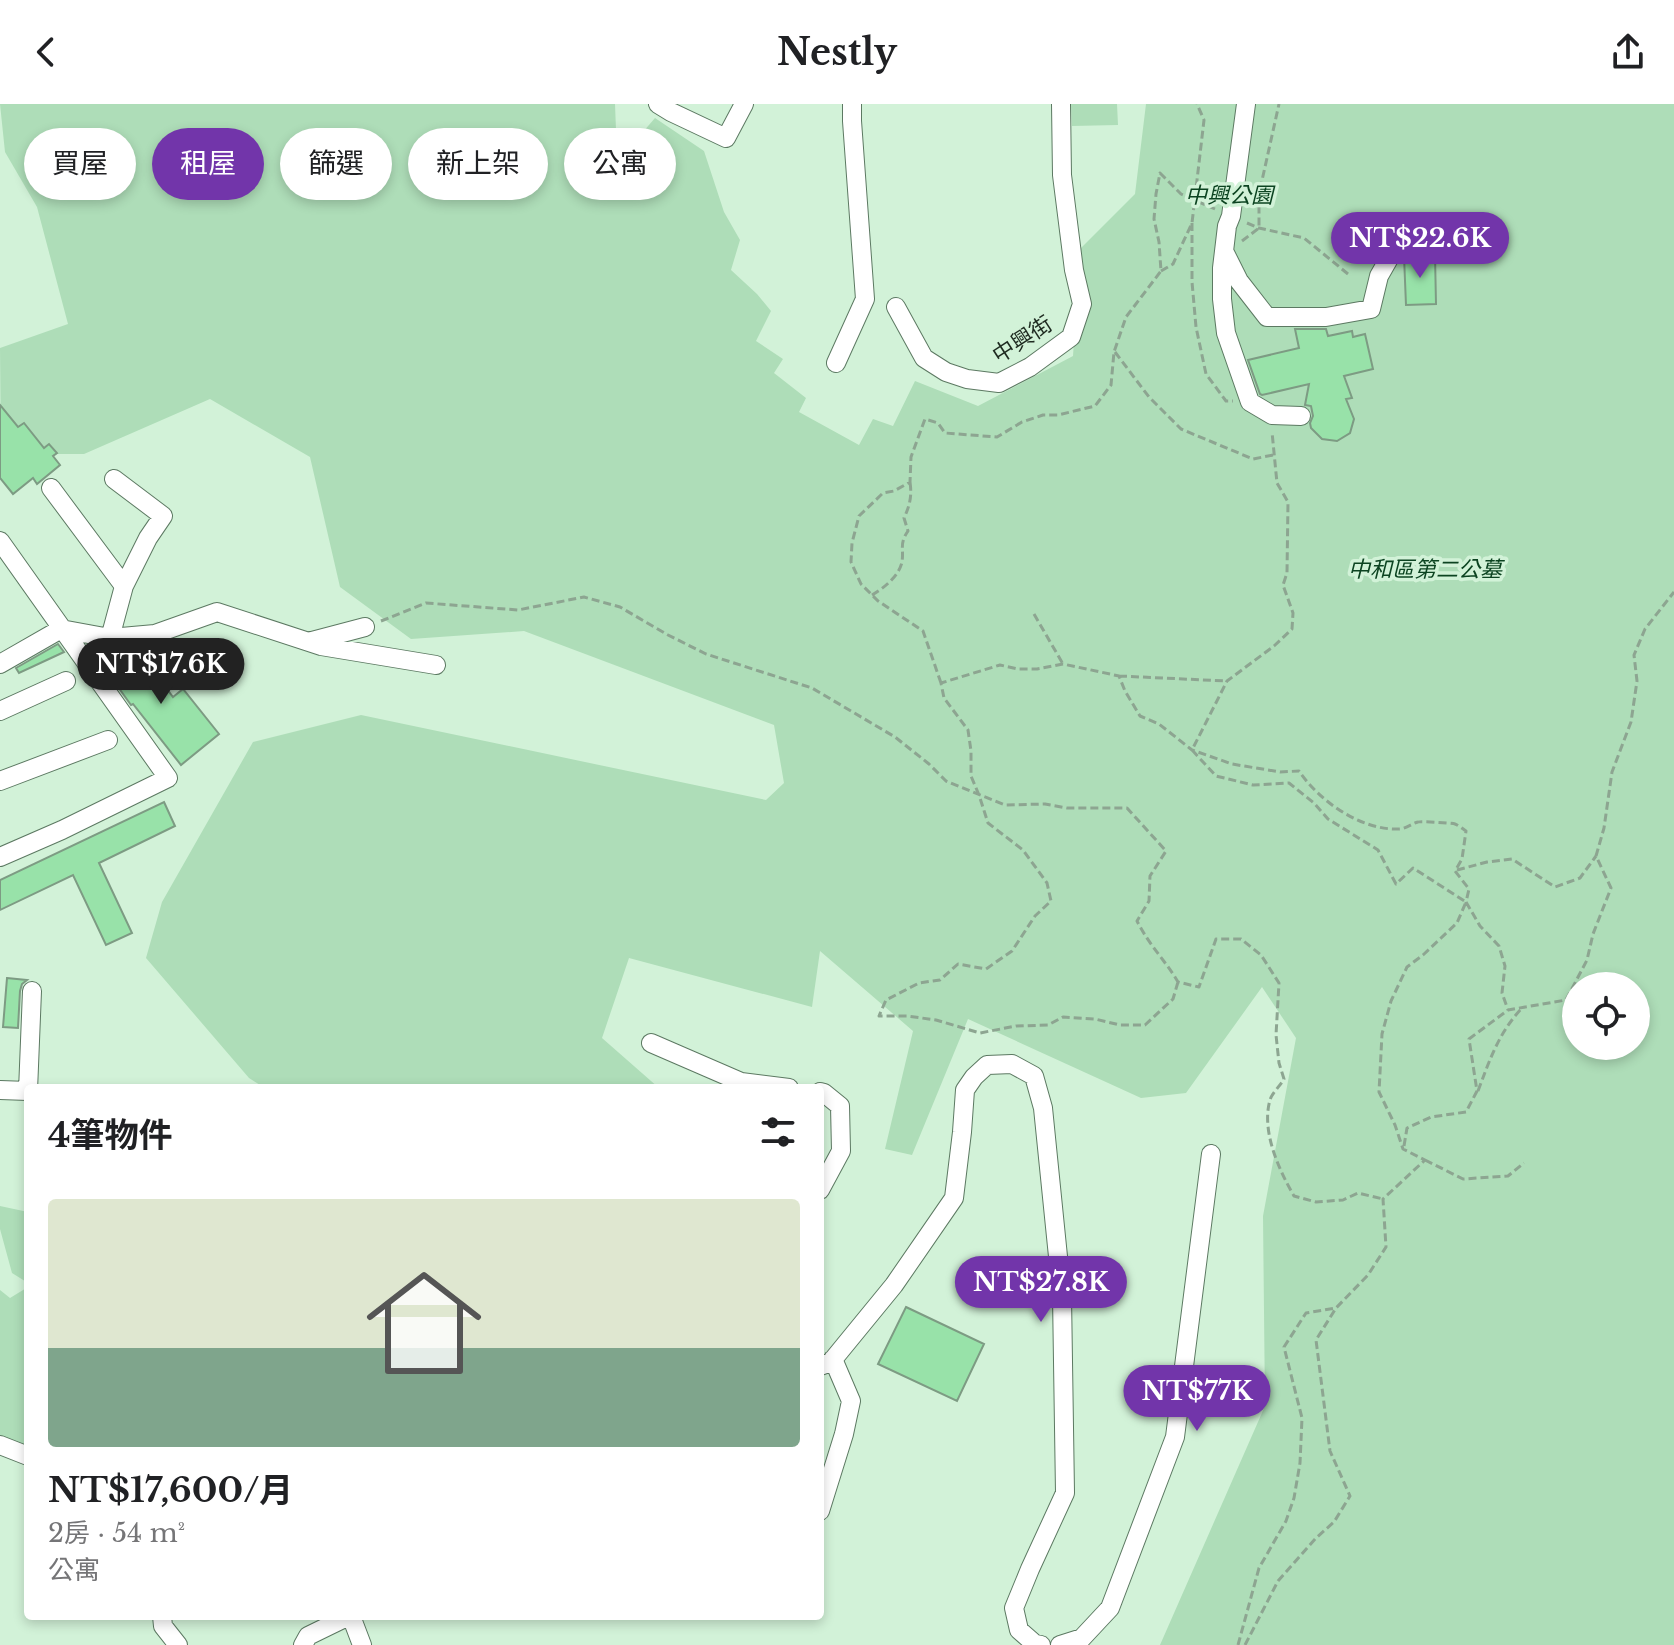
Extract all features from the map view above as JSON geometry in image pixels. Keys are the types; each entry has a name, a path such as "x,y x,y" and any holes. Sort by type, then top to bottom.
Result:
{"street":[{"path":"658,104 726,138 744,104"},
{"path":"836,363 865,299 852,104"},
{"name":"中興街","path":"896,307 924,358 946,372 967,379 999,383 1030,367 1071,337 1082,304 1074,270 1062,175 1061,104"},
{"path":"1246,104 1222,268 1226,333 1250,402 1272,415 1301,416"},
{"path":"1225,253 1239,281 1267,317 1326,317 1371,309 1379,276 1399,241 1433,238"},
{"path":"110,638 124,586 163,516 114,479"},
{"path":"51,488 124,586"},
{"path":"0,541 168,778 0,857"},
{"path":"0,664 61,629 110,638 155,634 217,612 315,644 436,665"},
{"path":"315,644 365,627"},
{"path":"0,711 66,681"},
{"path":"0,781 108,740"},
{"path":"28,1084 32,991"},
{"path":"651,1043 738,1084"},
{"path":"824,1498 851,1401 827,1362 894,1285 954,1198 965,1090 987,1065 1012,1064 1034,1076 1043,1108 1062,1296 1065,1493 1014,1608 1019,1630 1035,1644 1041,1645"},
{"path":"0,1090 24,1091"},
{"path":"824,1093 840,1106 841,1151 824,1183"},
{"path":"1060,1645 1082,1638 1110,1608 1175,1437 1211,1154"},
{"path":"0,1445 24,1454"},
{"path":"162,1620 163,1626 178,1645"},
{"path":"303,1645 308,1636 342,1620"},
{"path":"352,1620 362,1645"}],"path":[{"path":"1197,104 1204,120 1193,200 1194,312 1206,374 1226,401 1250,402"},
{"path":"1259,228 1259,194 1279,104"},
{"path":"1161,271 1154,219 1160,173 1181,194 1193,200 1259,228 1304,238 1348,274"},
{"path":"872,595 889,584 902,564 901,540 908,531 904,518 912,495 911,457 925,419 938,423 945,433 997,437 1022,422 1043,415 1058,415 1095,406 1111,385 1114,352 1126,317 1161,271 1173,264 1192,223"},
{"path":"1225,253 1259,228"},
{"path":"1114,352 1149,397 1181,429 1253,459 1273,455"},
{"path":"1192,750 1227,681 1292,629 1293,613 1283,585 1287,573 1288,502 1277,483 1272,415"},
{"path":"910,482 883,493 859,516 851,562 861,584 878,601 923,631 944,698 968,730 971,776 988,823 1023,850 1047,883 1051,901 1035,916 1012,951 986,969 958,964 940,980 919,983 886,1000 879,1016 936,1020 980,1033 1016,1026 1048,1025 1063,1017 1095,1019 1120,1025 1145,1025 1173,999 1178,982"},
{"path":"1455,871 1512,859 1555,887 1580,878 1596,856 1604,828 1612,772 1631,722 1637,681 1634,655 1645,629 1674,592"},
{"path":"365,627 426,603 518,610 584,597 620,607 706,654 812,688 895,737 946,781 979,795 1005,805 1127,808 1166,851 1150,876 1149,901 1137,921 1147,942 1178,982 1199,987 1216,939 1241,939 1261,955 1279,983 1276,1035 1284,1079 1270,1099 1268,1129 1280,1172 1294,1196 1316,1202 1343,1200 1358,1193 1383,1199"},
{"path":"1034,614 1063,664"},
{"path":"941,683 1000,665 1037,669 1063,664 1119,676 1227,681"},
{"path":"1119,676 1140,716 1159,724 1192,750 1216,776 1253,785 1289,783 1328,819 1378,850 1396,884 1413,868 1466,902 1480,926 1499,946 1505,966 1502,993 1508,1010"},
{"path":"1192,750 1232,764 1280,772 1299,771 1327,802 1366,823 1404,829 1421,820 1457,824 1466,831 1462,859 1455,871"},
{"path":"1477,1091 1469,1039 1508,1010 1566,1000 1587,960 1593,934 1611,888 1596,856"},
{"path":"1455,871 1469,889 1466,902 1457,923 1407,967 1391,1001 1382,1034 1379,1092 1403,1149 1463,1179 1508,1176 1524,1163"},
{"path":"1403,1149 1407,1128 1431,1117 1466,1112 1495,1046 1508,1023 1523,1007"},
{"path":"1383,1199 1425,1160"},
{"path":"1245,1645 1278,1581 1334,1522 1350,1496 1330,1451 1316,1340 1336,1308 1368,1275 1386,1247 1383,1199"},
{"path":"1238,1645 1259,1568 1286,1521 1294,1498 1300,1463 1302,1418 1284,1347 1306,1313 1336,1308"}],"green space":[{"path":"0,104 615,104 616,128 564,128 564,200 676,200 676,132 704,151 724,212 740,240 731,270 771,311 756,341 783,359 774,373 806,398 799,412 859,445 873,419 893,426 915,381 978,406 1073,356 1080,249 1135,194 1146,104 1674,104 1674,1645 1160,1645 1265,1406 1263,1216 1296,1038 1262,987 1186,1093 1141,1098 968,1019 912,1155 885,1149 913,1031 820,951 812,1007 629,958 602,1038 654,1084 259,1084 249,1078 146,958 162,902 253,742 361,715 766,800 784,783 774,725 524,631 411,639 340,587 310,457 210,399 84,454 1,454 0,348 68,324 33,200 136,200 136,128 24,128 24,185 5,152"},
{"path":"1071,104 1117,104 1118,125 1072,126"},
{"path":"655,118 670,128 646,128"},
{"path":"0,1206 24,1211 24,1280 12,1273 0,1229"},
{"path":"24,1289 24,1449 0,1439 0,1290 10,1298"}],"building":[{"path":"1435,255 1436,304 1406,305 1404,256"},
{"path":"1295,329 1326,329 1328,336 1352,331 1353,337 1365,334 1373,369 1344,376 1352,398 1346,399 1354,419 1350,433 1337,441 1322,439 1311,428 1311,406 1305,405 1309,384 1260,394 1248,360 1299,348"},
{"path":"0,405 18,427 24,423 44,448 49,444 57,453 53,456 60,465 37,484 33,478 13,494 0,478"},
{"path":"58,644 64,652 19,673 16,668"},
{"path":"136,648 173,697 183,689 219,734 181,765 103,666 126,649"},
{"path":"164,802 175,826 99,863 132,933 106,945 73,875 0,910 0,880"},
{"path":"7,978 27,980 20,991 18,1028 3,1027"},
{"path":"906,1307 984,1344 957,1401 878,1364"}],"park label":[{"name":"中興公園","path":"1229,195"},
{"name":"中和區第二公墓","path":"1425,569"}]}
